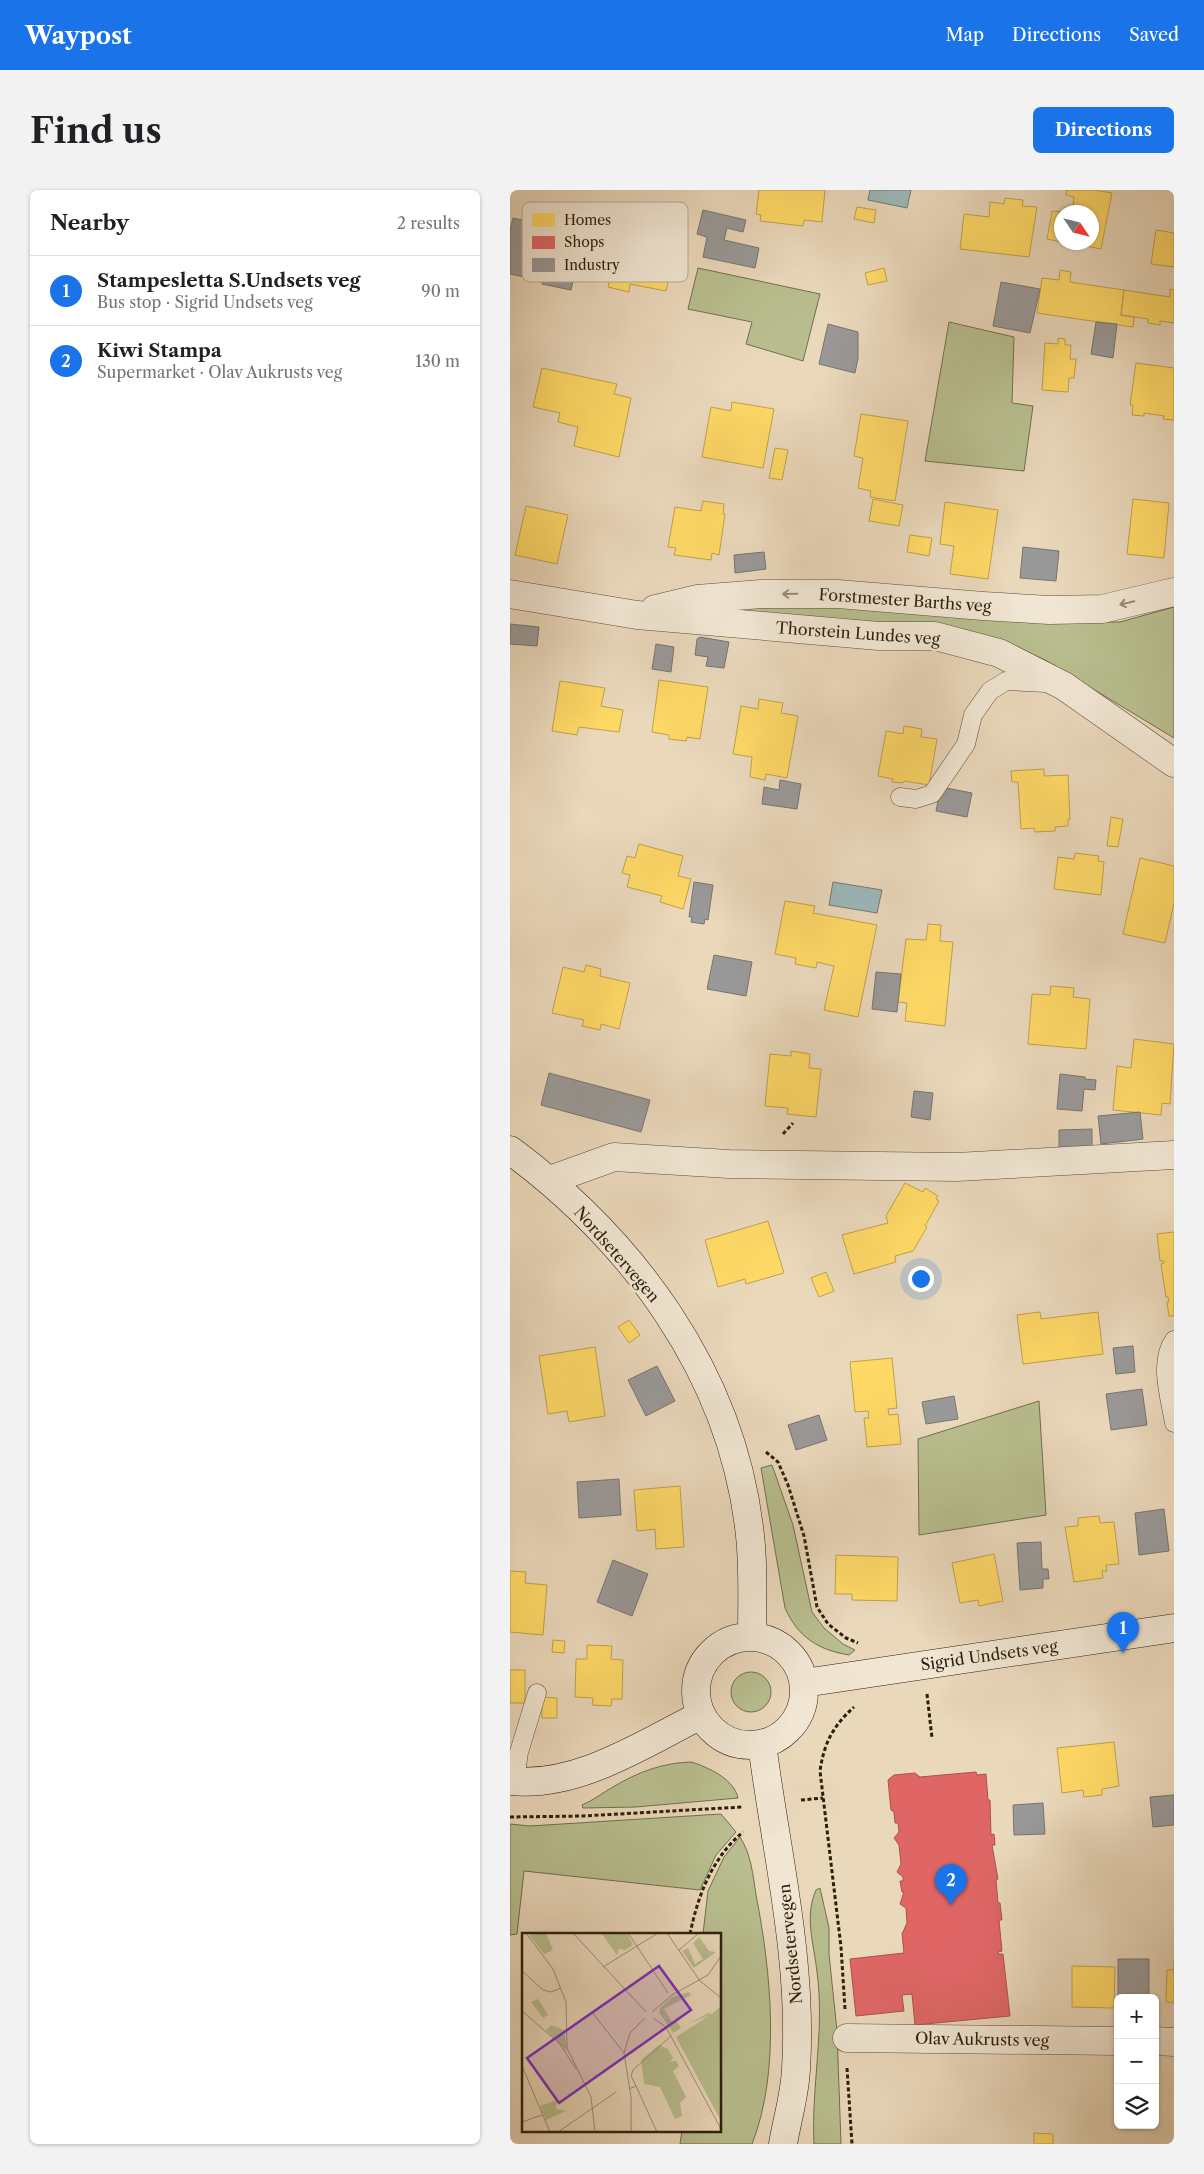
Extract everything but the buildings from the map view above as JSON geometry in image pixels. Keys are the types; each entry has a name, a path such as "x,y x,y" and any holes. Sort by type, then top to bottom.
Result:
{"street":[{"name":"Forstmester Barths veg","path":"636,615 667,605 690,601 761,594 838,594 983,606 1080,610 1102,609 1174,592"},
{"name":"Thorstein Lundes veg","path":"510,594 636,615 879,636 935,636 999,653 1064,686 1174,763"},
{"name":"Nordsetervegen","path":"510,1150 550,1180 601,1231 649,1285 680,1332 708,1381 737,1461 750,1528 752,1637"},
{"path":"550,1180 614,1157 729,1164 956,1167 1174,1155"},
{"name":"Sigrid Undsets veg","path":"804,1683 1174,1628"},
{"path":"752,1637 773,1642 791,1655 799,1667 804,1683 804,1701 799,1716 784,1734 762,1744 746,1746 728,1741 712,1729 702,1715 696,1693 701,1669 715,1650 734,1640 752,1637"},
{"path":"513,1781 558,1778 605,1763 702,1715"},
{"name":"Nordsetervegen","path":"762,1744 793,1954 797,2007 796,2071 783,2144"},
{"name":"Olav Aukrusts veg","path":"846,2038 1114,2041"},
{"path":"1159,2041 1174,2042"}],"lane":[{"path":"900,797 916,799 932,794 966,744 973,715 990,691 1006,681 1029,681 1064,686"},
{"path":"1174,1340 1170,1346 1166,1371 1174,1423"},
{"path":"513,1781 519,1752 537,1693"}],"path":[{"path":"766,1452 778,1462 788,1484 804,1536 817,1607 828,1624 846,1638 864,1645"},
{"path":"926,1686 932,1738"},
{"path":"852,2144 841,1947 820,1771 823,1751 830,1733 857,1704"},
{"path":"798,1800 823,1798"},
{"path":"510,1817 584,1816 743,1806"},
{"path":"690,1933 696,1904 716,1863 731,1842 743,1832"}],"green space":[{"path":"698,268 820,294 803,361 746,344 752,322 688,309"},
{"path":"949,322 1014,337 1012,403 1033,406 1024,471 925,461"},
{"path":"759,601 1079,622 1120,622 1174,607 1174,738 1045,660 1004,642 670,609"},
{"path":"1039,1401 1046,1515 919,1535 918,1439"},
{"path":"772,1465 793,1525 812,1612 824,1628 843,1644 855,1650 849,1655 828,1650 810,1640 796,1627 785,1608 761,1468"},
{"path":"755,1672 762,1675 768,1681 771,1692 770,1700 762,1709 755,1712 747,1712 740,1709 732,1700 731,1688 734,1681 743,1673"},
{"path":"691,1762 705,1767 726,1780 736,1791 738,1798 636,1807 583,1808 582,1805 641,1773 660,1766"},
{"path":"721,1814 736,1832 716,1855 700,1890 524,1871 517,1934 510,1935 510,1824 530,1826"},
{"path":"740,1837 747,1850 753,1872 769,1988 770,2053 767,2085 761,2115 752,2144 680,2144 682,2132 721,2132 721,1933 703,1933 708,1891 724,1857"},
{"path":"820,1888 829,1928 829,1954 837,2031 841,2144 814,2144 819,1994 810,1920 812,1900 816,1890"}],"water":[{"path":"870,190 911,190 907,208 868,200"},
{"path":"833,882 882,890 877,913 829,905"}],"place":[{"name":"Stampesletta S.Undsets veg","path":"1123,1653"},
{"name":"Kiwi Stampa","path":"951,1905"}]}
